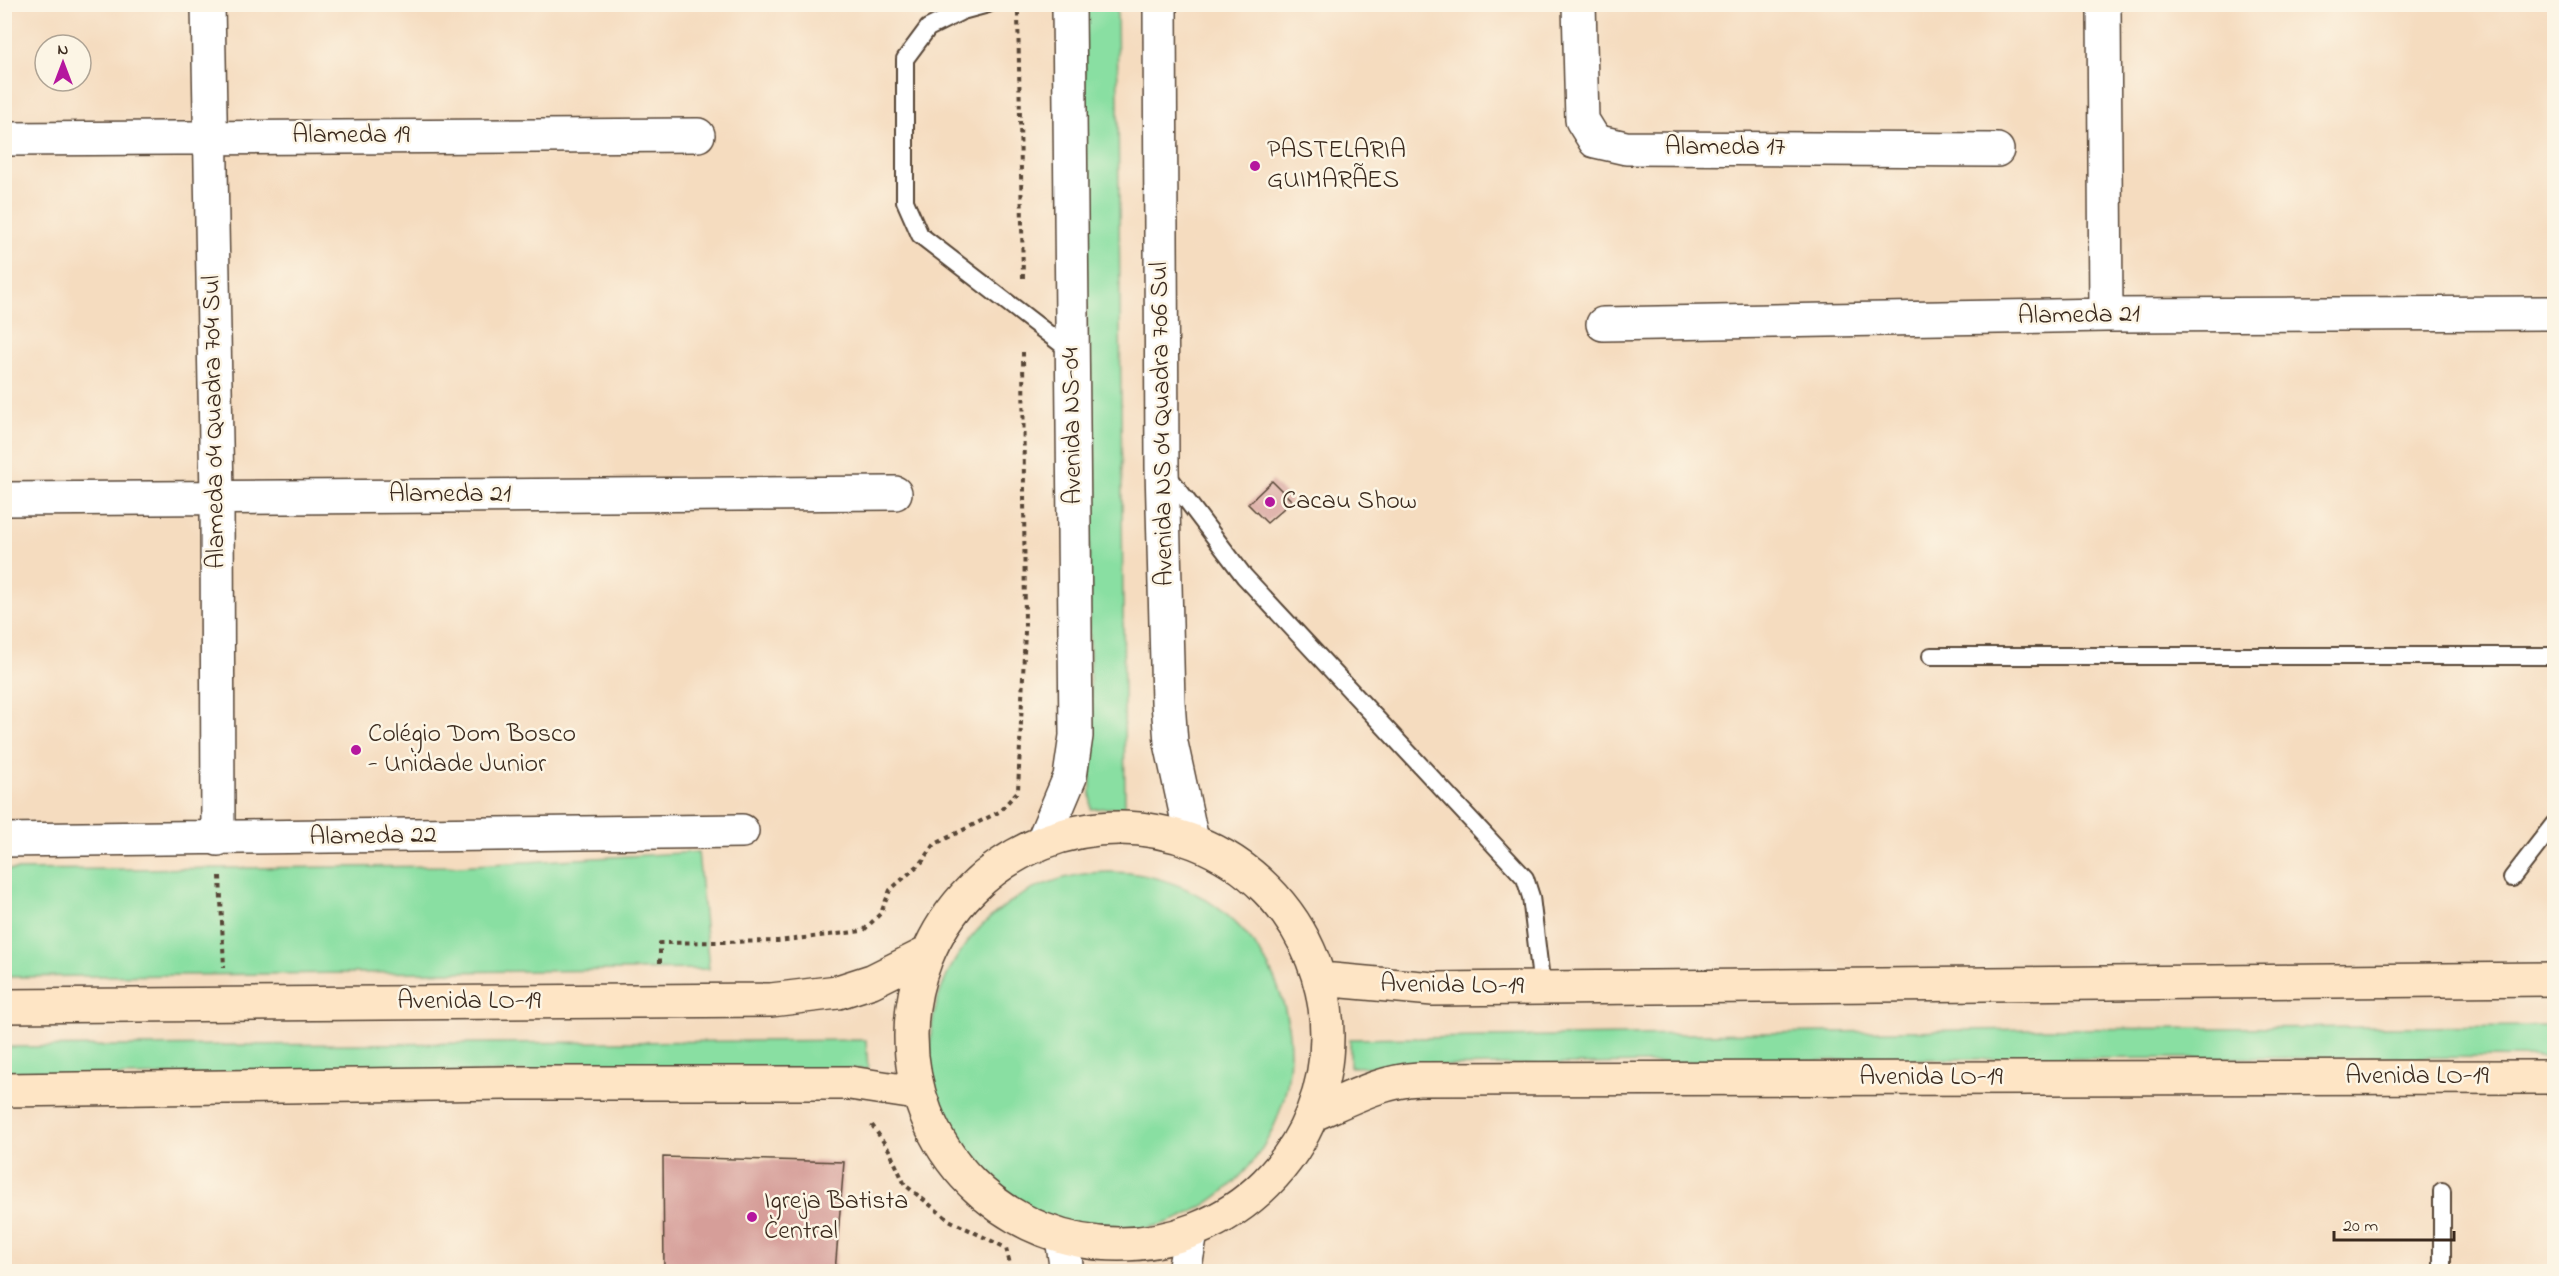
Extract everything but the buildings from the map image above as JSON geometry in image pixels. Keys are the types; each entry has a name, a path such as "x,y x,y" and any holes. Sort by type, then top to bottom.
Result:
{"main road":[{"path":"1118,827 1192,840 1249,872 1257,880 1294,920 1321,979 1329,1047 1314,1114 1285,1165 1243,1205 1191,1233 1149,1243 1105,1245 1062,1238 970,1184 916,1093 909,1058 909,1023 914,988 924,955 953,907 994,868 1043,841 1118,827"},
{"name":"Avenida LO-19","path":"4,1006 771,1000 838,992 872,981 924,955"},
{"name":"Avenida LO-19","path":"1321,979 1433,989 2554,979"},
{"name":"Avenida LO-19","path":"1314,1114 1373,1087 1397,1080 1419,1079 2554,1077"},
{"path":"4,1090 507,1083 850,1083 916,1093"}],"street":[{"name":"Alameda 04 Quadra 704 Sul","path":"208,4 217,496 218,839"},
{"name":"Avenida NS-04","path":"1043,841 1070,777 1076,736 1069,4"},
{"name":"Avenida NS 04 Quadra 706 Sul","path":"1160,4 1162,468 1168,712 1171,743 1192,840"},
{"name":"Alameda 17","path":"1579,4 1582,120 1595,141 1626,148 1997,150"},
{"path":"2104,4 2106,315"},
{"name":"Alameda 19","path":"4,138 698,135"},
{"name":"Alameda 21","path":"1603,324 2106,315 2554,313"},
{"name":"Alameda 21","path":"4,500 217,496 896,493"},
{"name":"Alameda 22","path":"4,840 742,831"},
{"path":"1184,1272 1191,1233"},
{"path":"1062,1238 1068,1272"}],"lane":[{"path":"988,4 962,11 928,28 905,59 905,201 920,235 1073,353"},
{"path":"1162,468 1244,576 1525,878 1531,897 1542,988"},
{"path":"1931,656 2554,656"},
{"path":"2512,878 2554,824"},
{"path":"2442,1191 2442,1272"}],"path":[{"path":"1017,4 1023,280"},
{"path":"659,1001 660,943 778,941 862,931 881,913 890,890 922,862 935,844 999,812 1018,791 1025,631 1023,350"},
{"path":"218,839 225,1004"},
{"path":"868,1120 889,1150 905,1185 949,1220 1006,1248 1012,1272"}],"green space":[{"path":"1084,5 1117,5 1125,807 1091,809"},
{"path":"698,852 709,969 5,977 5,870 458,866"},
{"path":"1110,872 1145,875 1179,886 1210,902 1237,925 1260,952 1276,983 1287,1017 1290,1052 1287,1087 1276,1121 1260,1152 1237,1179 1210,1202 1179,1218 1145,1229 1110,1232 1075,1229 1041,1218 1010,1202 983,1179 960,1152 944,1121 933,1087 930,1052 933,1017 944,983 960,952 983,925 1010,902 1041,886 1075,875"},
{"path":"2554,1026 2554,1057 1942,1059 1350,1067 1350,1039 2039,1029"},
{"path":"866,1040 868,1069 5,1077 4,1047"}],"place":[{"name":"PASTELARIA GUIMARÃES","path":"1255,166"},
{"name":"Cacau Show","path":"1270,502"},
{"name":"Colégio Dom Bosco - Unidade Junior","path":"356,750"},
{"name":"Igreja Batista Central","path":"752,1217"}]}
